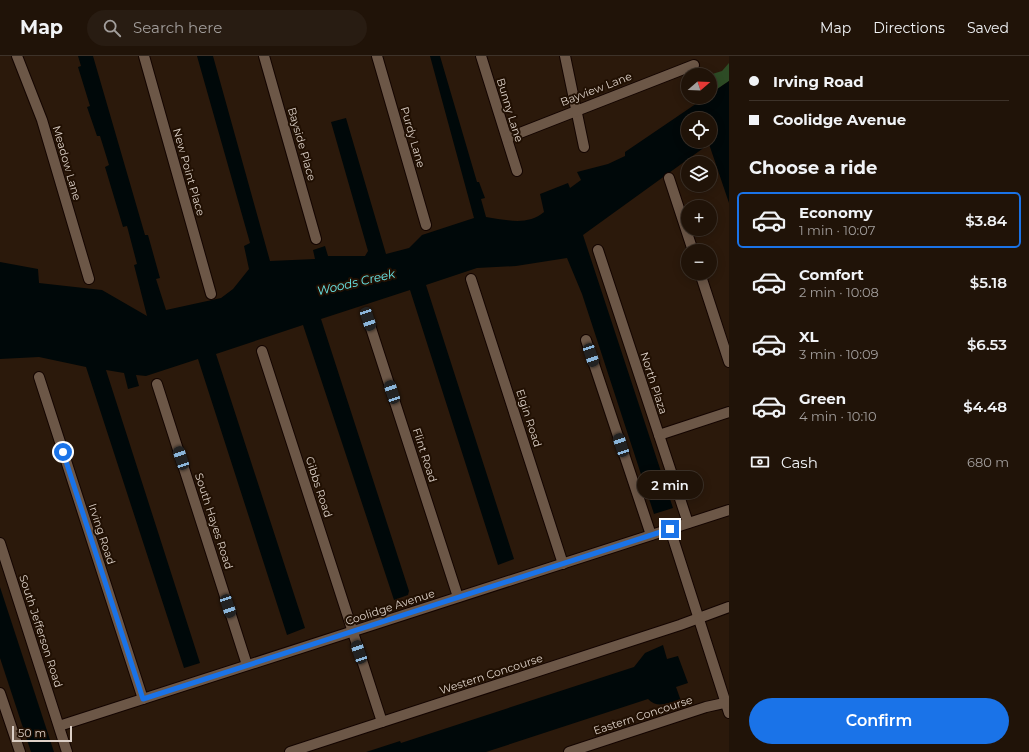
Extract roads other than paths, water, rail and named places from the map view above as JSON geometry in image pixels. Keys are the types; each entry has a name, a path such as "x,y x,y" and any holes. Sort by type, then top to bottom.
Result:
{"street":[{"name":"Meadow Lane","path":"18,56 42,120 89,279"},
{"name":"New Point Place","path":"144,56 211,294"},
{"name":"Bayside Place","path":"264,56 316,239"},
{"name":"Purdy Lane","path":"377,56 426,225"},
{"name":"Bunny Lane","path":"481,56 516,171"},
{"path":"565,56 584,147"},
{"name":"Bayview Lane","path":"507,138 694,65"},
{"path":"669,178 691,244"},
{"name":"North Plaza","path":"598,250 688,523"},
{"name":"Elgin Road","path":"471,279 563,564"},
{"path":"702,280 729,362"},
{"name":"Flint Road","path":"368,319 458,597"},
{"path":"586,340 651,535"},
{"name":"Gibbs Road","path":"262,351 382,722"},
{"name":"Irving Road","path":"39,377 143,699"},
{"name":"South Hayes Road","path":"157,384 247,665"},
{"path":"659,435 729,412"},
{"name":"Coolidge Avenue","path":"59,726 729,510"},
{"path":"670,529 698,618 727,702 729,713"},
{"name":"South Jefferson Road","path":"0,543 67,752"},
{"name":"Western Concourse","path":"290,752 729,607"},
{"path":"0,693 20,752"},
{"name":"Eastern Concourse","path":"569,752 706,707 727,702"}],"water":[{"name":"Woods Creek","path":"78,56 93,56 145,235 148,235 160,278 156,279 166,310 221,298 233,289 249,269 244,246 250,243 197,56 213,56 270,261 315,259 313,250 325,246 328,256 365,256 368,251 331,122 346,118 386,254 409,248 422,235 474,218 430,56 440,56 477,182 479,182 485,198 481,199 486,217 524,221 538,216 544,212 540,194 568,183 570,188 581,180 577,172 608,164 625,156 625,152 681,114 681,148 703,148 692,156 681,156 681,164 583,235 673,508 654,514 582,294 567,258 516,266 477,268 426,285 514,559 498,565 410,290 321,319 409,591 408,595 394,600 303,325 216,354 305,628 287,635 198,359 146,376 136,375 139,386 128,389 124,373 106,370 200,663 184,668 86,367 39,357 0,359 0,262 38,269 39,283 102,290 147,316 134,265 137,264 127,226 123,227 105,167 109,165 100,136 97,136 87,107 90,106 78,67 81,66"},
{"path":"729,81 729,203 717,168 717,156 713,156 710,148 717,148 717,112 684,112 696,104 717,104 717,89"},
{"path":"0,587 54,752 31,752 0,658"},
{"path":"663,645 667,659 678,656 688,683 676,687 681,701 656,704 648,699 486,752 366,752 400,741 401,743 634,667 645,653"}]}
